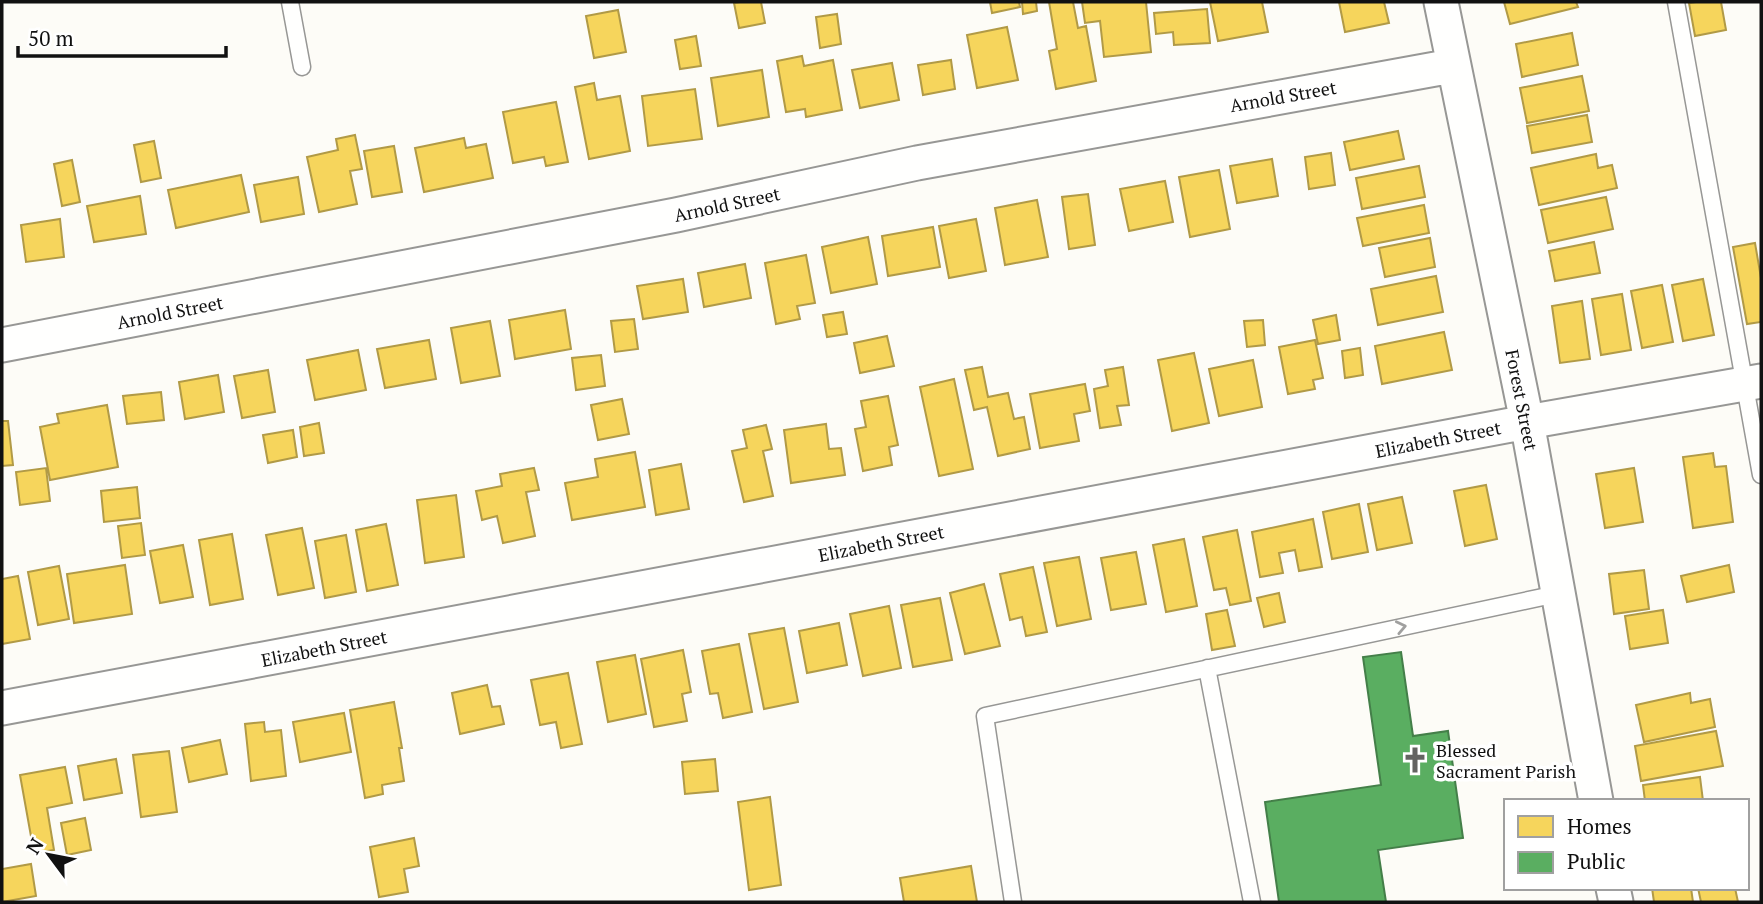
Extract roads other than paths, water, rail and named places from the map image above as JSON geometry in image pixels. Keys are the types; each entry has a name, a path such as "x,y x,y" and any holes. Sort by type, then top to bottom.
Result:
{"street":[{"name":"Forest Street","path":"1441,2 1527,422 1596,799"},
{"name":"Arnold Street","path":"2,345 676,215 917,163 1452,66"},
{"name":"Elizabeth Street","path":"2,708 1527,422 1753,383"}],"lane":[{"path":"290,2 302,67"},
{"path":"1676,2 1753,383 1761,475"},
{"path":"1013,902 985,716 1557,594"},
{"path":"1207,668 1252,902"}],"place":[{"name":"Blessed Sacrament Parish","path":"1415,760"}]}
